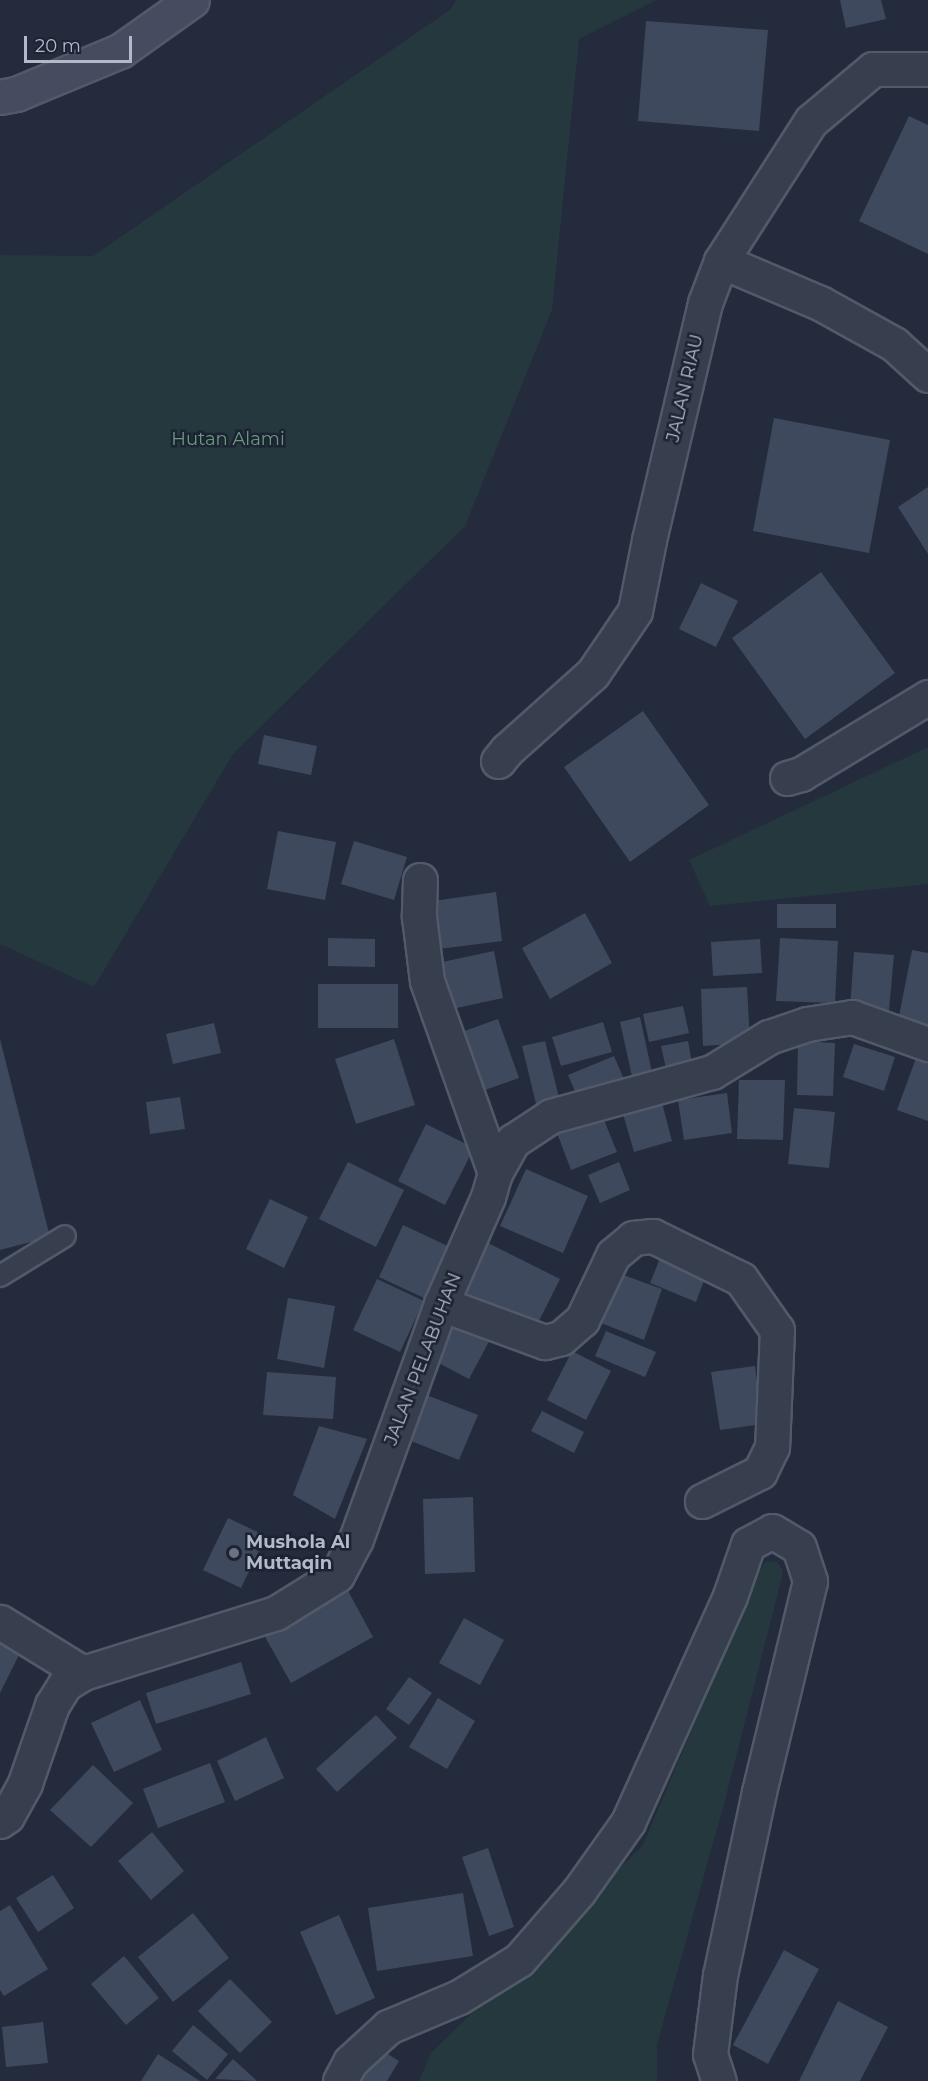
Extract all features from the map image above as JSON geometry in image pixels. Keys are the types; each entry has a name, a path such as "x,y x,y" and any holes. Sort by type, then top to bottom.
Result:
{"main road":[{"path":"0,97 16,94 120,51 192,0"}],"street":[{"name":"JALAN RIAU","path":"498,761 507,750 593,673 635,611 651,529 705,303 721,261 811,121 873,69 928,69"},
{"path":"721,261 820,303 894,344 928,375"},
{"path":"787,778 801,774 928,697"},
{"path":"420,880 419,917 426,981 495,1173"},
{"name":"JALAN PELABUHAN","path":"0,1821 7,1816 25,1783 52,1705 65,1684 83,1672 276,1613 337,1575 356,1539 441,1304 488,1197 495,1173 513,1141 551,1116 712,1072 769,1037 807,1024 852,1017 928,1044"},
{"path":"441,1304 544,1342 561,1338 582,1320 613,1255 633,1238 653,1236 741,1279 777,1330 772,1447 760,1472 702,1502"},
{"path":"340,2081 350,2062 388,2027 459,1996 519,1960 579,1891 628,1822 730,1596 748,1545 772,1531 799,1547 810,1581 759,1792 720,1975 710,2054 719,2081"},
{"path":"0,1622 83,1672"}],"lane":[{"path":"0,1276 65,1236"}],"green space":[{"name":"Hutan Alami","path":"456,0 657,0 579,39 552,310 465,526 233,754 94,987 0,944 0,255 93,256 451,9"},
{"path":"928,747 928,884 710,906 689,860"},
{"path":"766,1561 777,1562 783,1570 781,1581 725,1800 657,2045 657,2081 419,2081 431,2053 643,1845 759,1571"}],"building":[{"path":"840,0 881,0 886,19 846,28"},
{"path":"646,21 768,30 759,131 638,121"},
{"path":"909,116 928,125 928,254 859,221"},
{"path":"774,418 890,440 869,553 753,531"},
{"path":"928,487 928,554 898,507"},
{"path":"821,572 895,673 805,739 732,638"},
{"path":"701,583 738,601 716,647 679,629"},
{"path":"643,711 709,805 630,862 564,767"},
{"path":"264,735 317,746 311,775 258,764"},
{"path":"278,831 336,842 325,900 267,889"},
{"path":"354,841 407,857 394,900 341,884"},
{"path":"496,892 502,941 439,949 433,901"},
{"path":"777,904 836,904 836,928 777,928"},
{"path":"585,913 612,963 550,999 522,948"},
{"path":"328,938 375,939 375,967 328,966"},
{"path":"780,938 838,941 835,1003 776,1001"},
{"path":"760,939 762,973 713,976 711,942"},
{"path":"912,950 928,953 928,1027 898,1021"},
{"path":"494,951 503,998 452,1009 442,962"},
{"path":"854,952 894,955 889,1010 850,1008"},
{"path":"318,984 398,984 398,1028 318,1028"},
{"path":"747,987 750,1043 703,1046 701,989"},
{"path":"683,1006 689,1033 649,1042 643,1014"},
{"path":"640,1017 653,1077 633,1081 620,1022"},
{"path":"498,1019 519,1078 476,1093 456,1034"},
{"path":"603,1022 612,1052 561,1066 552,1037"},
{"path":"214,1023 221,1053 173,1064 166,1034"},
{"path":"0,1039 50,1237 0,1250"},
{"path":"394,1039 415,1105 356,1124 335,1059"},
{"path":"545,1041 560,1102 537,1108 522,1046"},
{"path":"688,1041 693,1068 667,1073 661,1046"},
{"path":"798,1041 835,1043 833,1096 797,1095"},
{"path":"854,1044 895,1057 884,1091 843,1077"},
{"path":"614,1056 626,1084 580,1103 568,1075"},
{"path":"916,1058 928,1062 928,1121 897,1110"},
{"path":"739,1080 785,1080 783,1140 737,1139"},
{"path":"727,1093 732,1133 684,1140 678,1100"},
{"path":"180,1097 185,1129 150,1134 146,1102"},
{"path":"662,1103 672,1141 634,1152 623,1114"},
{"path":"794,1108 835,1112 829,1168 788,1164"},
{"path":"602,1115 617,1152 571,1170 557,1133"},
{"path":"426,1124 474,1148 445,1205 398,1181"},
{"path":"348,1162 404,1190 376,1247 319,1219"},
{"path":"619,1162 630,1190 600,1203 588,1175"},
{"path":"526,1169 588,1196 563,1253 500,1226"},
{"path":"270,1199 308,1217 284,1268 246,1249"},
{"path":"403,1225 448,1246 424,1298 379,1277"},
{"path":"488,1243 560,1279 533,1333 461,1298"},
{"path":"663,1251 708,1270 696,1302 650,1283"},
{"path":"615,1272 662,1289 644,1340 596,1321"},
{"path":"377,1279 424,1301 400,1352 353,1330"},
{"path":"288,1298 335,1306 324,1368 277,1359"},
{"path":"455,1314 493,1334 469,1379 431,1359"},
{"path":"606,1331 656,1352 645,1377 595,1356"},
{"path":"572,1351 611,1371 586,1420 547,1400"},
{"path":"755,1366 763,1424 720,1430 711,1372"},
{"path":"267,1372 336,1377 333,1419 263,1415"},
{"path":"424,1394 478,1415 459,1460 406,1439"},
{"path":"542,1411 584,1432 574,1453 531,1431"},
{"path":"319,1426 367,1439 335,1519 293,1495"},
{"path":"473,1497 475,1572 425,1574 423,1499"},
{"name":"Mushola Al Muttaqin","path":"228,1518 266,1536 241,1588 203,1570"},
{"path":"347,1589 373,1637 291,1683 264,1635"},
{"path":"464,1618 504,1640 480,1685 439,1663"},
{"path":"0,1633 24,1645 0,1693"},
{"path":"241,1662 251,1694 156,1724 146,1693"},
{"path":"409,1677 432,1693 409,1725 386,1709"},
{"path":"438,1698 475,1721 447,1769 409,1747"},
{"path":"140,1700 162,1750 114,1772 91,1723"},
{"path":"376,1715 397,1738 337,1792 316,1769"},
{"path":"266,1737 284,1778 235,1801 217,1761"},
{"path":"210,1763 225,1802 158,1828 143,1789"},
{"path":"93,1765 133,1803 91,1847 50,1810"},
{"path":"152,1832 184,1871 151,1900 118,1861"},
{"path":"488,1848 514,1927 489,1936 462,1857"},
{"path":"53,1875 74,1908 38,1932 16,1898"},
{"path":"463,1893 473,1956 377,1971 368,1908"},
{"path":"10,1905 48,1969 4,1996 0,1990 0,1911"},
{"path":"193,1913 229,1958 173,2002 138,1957"},
{"path":"339,1915 375,1998 336,2015 300,1932"},
{"path":"784,1950 819,1969 768,2064 733,2045"},
{"path":"124,1956 159,1998 126,2025 91,1984"},
{"path":"230,1979 272,2022 240,2053 198,2011"},
{"path":"838,2001 888,2027 860,2081 799,2081"},
{"path":"43,2022 48,2063 6,2067 2,2027"},
{"path":"193,2025 228,2054 207,2080 172,2051"},
{"path":"373,2045 399,2061 387,2081 352,2081"},
{"path":"158,2054 200,2081 141,2081"},
{"path":"233,2059 257,2081 215,2079"}],"place":[{"name":"Mushola Al Muttaqin","path":"234,1553"}]}
